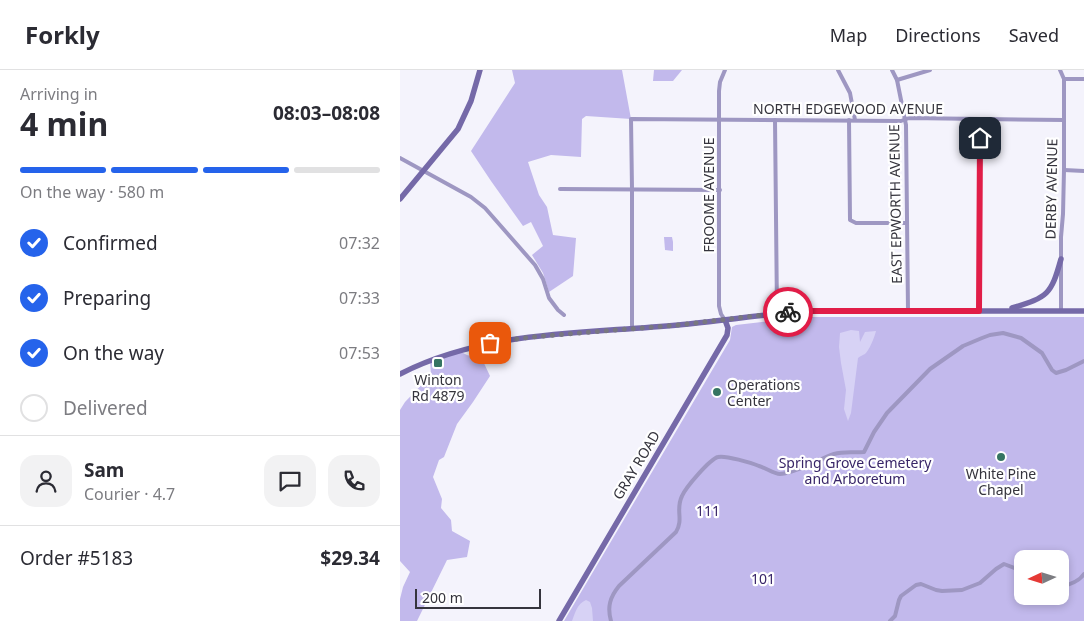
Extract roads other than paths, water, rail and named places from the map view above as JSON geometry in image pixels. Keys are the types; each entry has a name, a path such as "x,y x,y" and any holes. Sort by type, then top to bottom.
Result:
{"main road":[{"path":"400,199 460,126 471,101 480,70"},
{"path":"1005,310 1044,296 1056,280 1061,259"},
{"path":"400,374 440,357 500,341 678,325 777,313 810,311 1084,310"},
{"name":"GRAY ROAD","path":"559,621 727,335 728,328 725,320"}],"street":[{"name":"FROOME AVENUE","path":"725,70 719,87 719,306 725,320"},
{"path":"838,70 850,93 855,120"},
{"name":"EAST EPWORTH AVENUE","path":"892,70 897,80 905,120 908,311"},
{"path":"897,80 930,70"},
{"name":"DERBY AVENUE","path":"1060,70 1064,79 1061,310"},
{"path":"1064,79 1084,79"},
{"name":"NORTH EDGEWOOD AVENUE","path":"632,189 631,119 905,120 910,118 1064,120"},
{"path":"979,311 980,119"},
{"path":"775,120 777,313"},
{"path":"849,120 850,220 856,224 907,223"},
{"path":"400,158 471,197 484,208 535,265 543,279 549,298 564,316"},
{"path":"1064,170 1084,171"},
{"path":"560,189 720,190"},
{"path":"632,189 632,328"},
{"path":"610,621 609,604 614,592 618,586 676,532 680,525 679,505 682,495 714,459 722,457 732,459 758,465 780,474 836,454 864,452 887,412 930,369 963,346 990,335 1003,333 1021,338 1042,353 1052,370 1056,373 1084,361"},
{"path":"890,621 895,616 901,596 916,585 921,584 936,590 962,590 980,583 1004,564 1014,568"},
{"path":"1069,585 1082,578 1084,574"}],"place":[{"name":"Winton Rd 4879","path":"438,363"},
{"name":"Operations Center","path":"717,392"},
{"name":"White Pine Chapel","path":"1001,457"}],"park label":[{"name":"Spring Grove Cemetery and Arboretum","path":"855,470"},
{"name":"111","path":"708,510"},
{"name":"101","path":"763,578"}]}
